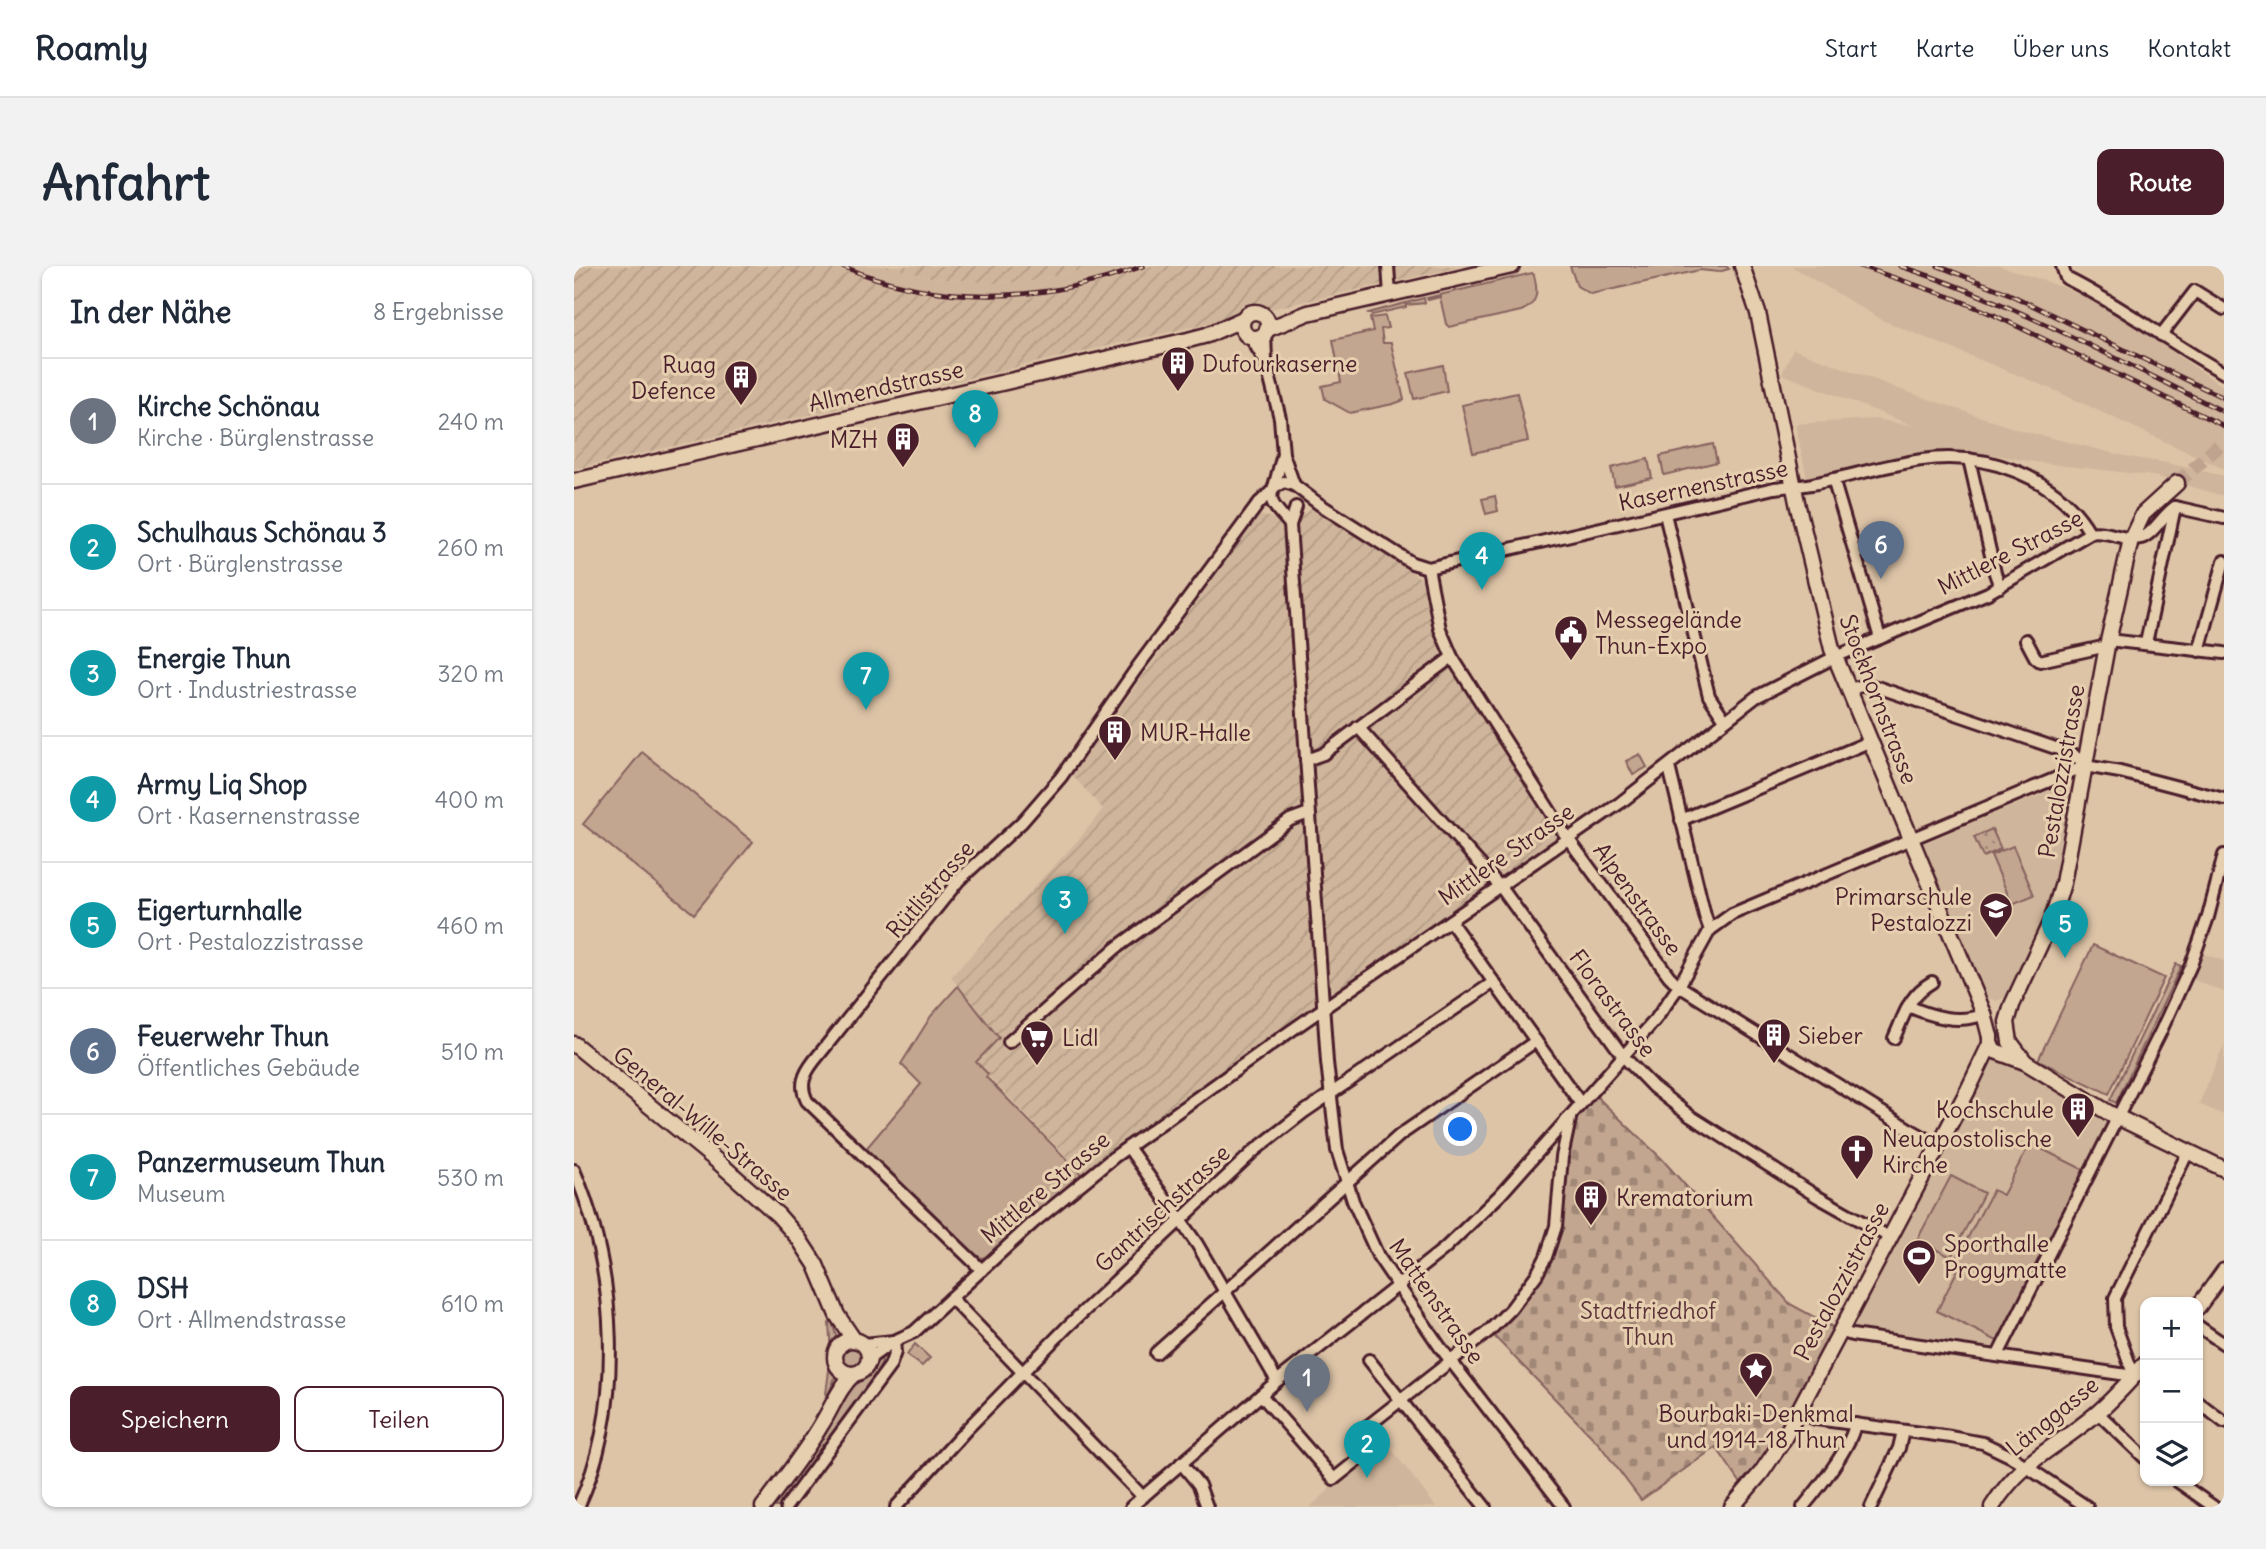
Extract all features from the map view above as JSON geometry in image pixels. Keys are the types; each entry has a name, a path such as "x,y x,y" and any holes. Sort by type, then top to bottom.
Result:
{"street":[{"path":"1388,266 1390,295"},
{"name":"Allmendstrasse","path":"574,481 1208,335 1259,330 1308,313 1513,266"},
{"name":"Stockhornstrasse","path":"1742,266 1758,313 1822,614 1835,657 1982,1010 1999,1040"},
{"path":"2062,266 2066,278 2115,303 2224,373"},
{"path":"2161,335 2195,290 2224,309"},
{"name":"Allmendstrasse","path":"1208,335 1253,312 1259,330"},
{"path":"1243,319 1242,326 1259,330 1279,418 1283,454 1300,497 1290,525"},
{"path":"1283,454 1271,499 1290,525"},
{"name":"Kasernenstrasse","path":"1427,568 1774,488 1794,487 1924,459 1969,459 2004,467 2033,479 2063,501 2090,533"},
{"path":"1969,459 2000,587"},
{"path":"1833,479 1880,638"},
{"path":"1273,489 1284,482 1296,487 1412,563 1427,568"},
{"path":"2131,539 2143,514 2177,483"},
{"name":"Rütlistrasse","path":"982,1270 807,1101 802,1087 803,1079 814,1061 959,880 1022,822 1061,778 1136,669 1259,503 1273,489"},
{"path":"1251,516 1319,504"},
{"path":"2131,539 2144,537 2175,508"},
{"path":"2175,508 2224,518"},
{"path":"2146,643 2175,508"},
{"path":"1665,514 1709,696 1725,720"},
{"name":"Mattenstrasse","path":"1290,525 1333,1129 1347,1182 1367,1236 1396,1286 1451,1362 1564,1507"},
{"name":"Mittlere Strasse","path":"869,1359 894,1341 914,1332 1058,1201 1128,1147 1323,1008 1569,839 1669,766 1756,697 1835,657 2000,587 2090,533 2100,532 2131,539"},
{"name":"Pestalozzistrasse","path":"1732,1507 1766,1466 1799,1412 1938,1145 1979,1069 1999,1040 2012,1005 2037,954 2058,902 2131,539"},
{"path":"2199,651 2224,561"},
{"name":"Alpenstrasse","path":"1427,568 1440,629 1452,657 1569,839 1669,976 1679,986 1938,1145"},
{"path":"2026,640 2040,661 2108,643 2146,643 2224,653"},
{"path":"1306,760 1323,754 1452,657"},
{"path":"1848,689 1867,685 1877,687 2073,754 2085,766"},
{"name":"Florastrasse","path":"1359,727 1500,886 1623,1056 1653,1087 1690,1116 1827,1202 1891,1238"},
{"path":"1681,820 1869,742"},
{"path":"1669,766 1710,929"},
{"path":"1131,1507 1277,1381 1420,1269 1478,1217 1570,1119 1656,1019 1679,986 1710,929 1723,918 2085,766 2120,772 2224,799"},
{"path":"1009,1042 1116,948 1290,820 1309,813"},
{"path":"1998,1355 2119,1118 2191,965 2208,917 2224,855"},
{"path":"1450,921 1581,1104"},
{"name":"Gantrischstrasse","path":"896,1507 1022,1372 1180,1218 1254,1151 1330,1094 1493,982"},
{"path":"1894,1038 1918,990 1932,982"},
{"path":"1908,1006 1930,1015 1971,1018 1982,1010 2012,1005"},
{"path":"1999,1040 2025,1062 2119,1118 2224,1169"},
{"path":"1156,1353 1416,1122 1536,1041"},
{"name":"General-Wille-Strasse","path":"574,1044 778,1215 816,1265 837,1315 852,1342"},
{"path":"1261,1395 1334,1479 1369,1451 1364,1429 1499,1322 1537,1274 1546,1257 1556,1226 1563,1154 1570,1119"},
{"path":"1547,1143 1563,1154"},
{"path":"1128,1147 1180,1218 1277,1381"},
{"path":"1840,1331 1852,1335 2134,1376 2116,1327 2115,1298 2188,1152"},
{"path":"574,1170 596,1236 604,1273 609,1363 598,1457 578,1507"},
{"path":"2203,1300 2224,1271"},
{"path":"951,1298 1143,1497"},
{"path":"2203,1329 2224,1344"},
{"path":"786,1507 890,1366 895,1352 894,1341"},
{"name":"Mittlere Strasse","path":"852,1342 894,1341"},
{"path":"763,1507 807,1448 834,1401 854,1374 865,1369 869,1359 868,1349 852,1342 835,1357 839,1368 834,1401"},
{"path":"1369,1360 1485,1507"},
{"path":"839,1368 854,1374"},
{"name":"Länggasse","path":"1992,1507 2008,1483 2025,1465 2098,1413 2140,1369"},
{"path":"2203,1406 2224,1422"},
{"path":"1799,1412 1816,1419 1983,1443 2025,1465 2087,1507"},
{"path":"2098,1413 2140,1453"},
{"path":"1803,1507 1852,1436 1855,1424"},
{"path":"1871,1507 1899,1448 1903,1431"},
{"path":"1181,1463 1197,1481 1208,1507"},
{"path":"2184,1486 2214,1507"}],"shaded area":[{"path":"574,266 832,266 890,286 939,296 991,299 1040,296 1080,289 1133,274 1150,266 1464,266 1270,309 1252,306 1230,318 574,469"},
{"path":"832,266 883,266 934,278 992,283 1027,282 1100,266 1150,266 1133,274 1080,289 1040,296 991,299 939,296 890,286"},
{"path":"883,266 1100,266 1027,282 992,283 934,278"},
{"path":"1791,266 2000,266 2065,288 2109,309 2224,387 2224,469 2054,390 1882,320"},
{"path":"1793,349 2019,430 2129,457 2224,476 2224,496 2154,476 1990,454 1907,458 1807,478 1795,424 1874,419 1914,426 1782,374"},
{"path":"1313,508 1431,585 1440,629 1568,839 1087,1178 975,1062 999,1038 951,977 1080,838 1103,809 1072,775 1259,515 1291,522"},
{"name":"Primarschule Pestalozzi","path":"2064,785 2072,791 2058,883 2009,995 1997,1001 1985,997 1919,845"},
{"path":"2198,952 2224,961 2224,992 2189,978"},
{"path":"2224,1045 2224,1115 2199,1104"},
{"path":"1999,1052 2119,1118 1998,1355 1847,1334 1870,1278 1991,1058"},
{"path":"1392,1450 1436,1507 1310,1507 1328,1491 1334,1479 1369,1451"}],"green space":[{"path":"1570,266 1726,266 1729,269 1718,272 1700,270 1591,294 1577,286"},
{"path":"1532,273 1536,296 1531,305 1521,311 1449,327 1440,297 1427,298"},
{"path":"1424,298 1425,303 1406,305 1372,315 1368,313"},
{"path":"1385,316 1388,328 1381,329 1383,343 1391,343 1404,400 1350,413 1325,399 1322,386 1341,382 1333,340 1373,331 1370,318"},
{"path":"1443,365 1447,391 1414,399 1408,373"},
{"path":"1517,393 1528,441 1473,453 1462,405"},
{"path":"1713,444 1717,462 1664,475 1660,456"},
{"path":"1648,459 1652,478 1615,486 1611,468"},
{"path":"1495,496 1498,511 1486,514 1482,499"},
{"path":"642,752 753,842 694,914 583,824"},
{"path":"1640,754 1647,767 1633,775 1626,761"},
{"path":"1992,829 2001,849 1983,857 1974,837"},
{"path":"2013,846 2034,895 2012,904 1991,855"},
{"path":"2093,945 2164,978 2109,1094 2038,1060"},
{"path":"2176,964 2181,966 2116,1103 2110,1100"},
{"path":"958,986 999,1038 976,1062 988,1074 986,1077 1081,1174 986,1257 981,1258 973,1255 864,1151 921,1084 901,1064 931,1016"},
{"name":"Stadtfriedhof Thun","path":"1595,1095 1662,1159 1790,1304 1840,1331 1746,1491 1716,1447 1641,1500 1599,1444 1489,1331 1546,1257 1570,1119"},
{"path":"2030,1143 2086,1171 1999,1342 1937,1311 1961,1263 1956,1260 1993,1190 2003,1195"},
{"path":"1951,1176 1984,1193 1951,1257 1917,1240"},
{"path":"832,1322 837,1339 832,1355 835,1378 825,1402 831,1354 829,1323"},
{"path":"915,1344 930,1358 922,1366 907,1355"},
{"path":"852,1346 860,1349 863,1357 860,1365 852,1368 844,1365 841,1357 844,1349"},
{"path":"880,1354 882,1362 878,1370 778,1507 772,1507 854,1378 866,1373"}],"tunnel":[{"path":"2177,483 2224,441"}],"railway":[{"path":"842,266 916,288 954,294 992,295 1068,287 1143,266"},
{"path":"1860,266 1951,297 1994,315 2224,426"},
{"path":"1900,266 1942,280 2024,314 2224,412"},
{"path":"1938,266 2005,292 2224,398"}],"place":[{"name":"Dufourkaserne","path":"1178,393"},
{"name":"Ruag Defence","path":"741,407"},
{"name":"DSH","path":"975,448"},
{"name":"MZH","path":"903,469"},
{"name":"Feuerwehr Thun","path":"1881,579"},
{"name":"Army Liq Shop","path":"1482,590"},
{"name":"Messegelände Thun-Expo","path":"1571,662"},
{"name":"Panzermuseum Thun","path":"866,710"},
{"name":"MUR-Halle","path":"1115,762"},
{"name":"Energie Thun","path":"1065,934"},
{"name":"Primarschule Pestalozzi","path":"1996,939"},
{"name":"Eigerturnhalle","path":"2065,958"},
{"name":"Sieber","path":"1774,1065"},
{"name":"Lidl","path":"1037,1067"},
{"name":"Kochschule","path":"2078,1139"},
{"name":"Neuapostolische Kirche","path":"1857,1181"},
{"name":"Krematorium","path":"1591,1227"},
{"name":"Sporthalle Progymatte","path":"1919,1286"},
{"name":"Bourbaki-Denkmal und 1914-18 Thun","path":"1756,1399"},
{"name":"Kirche Schönau","path":"1307,1412"},
{"name":"Schulhaus Schönau 3","path":"1367,1478"}]}
